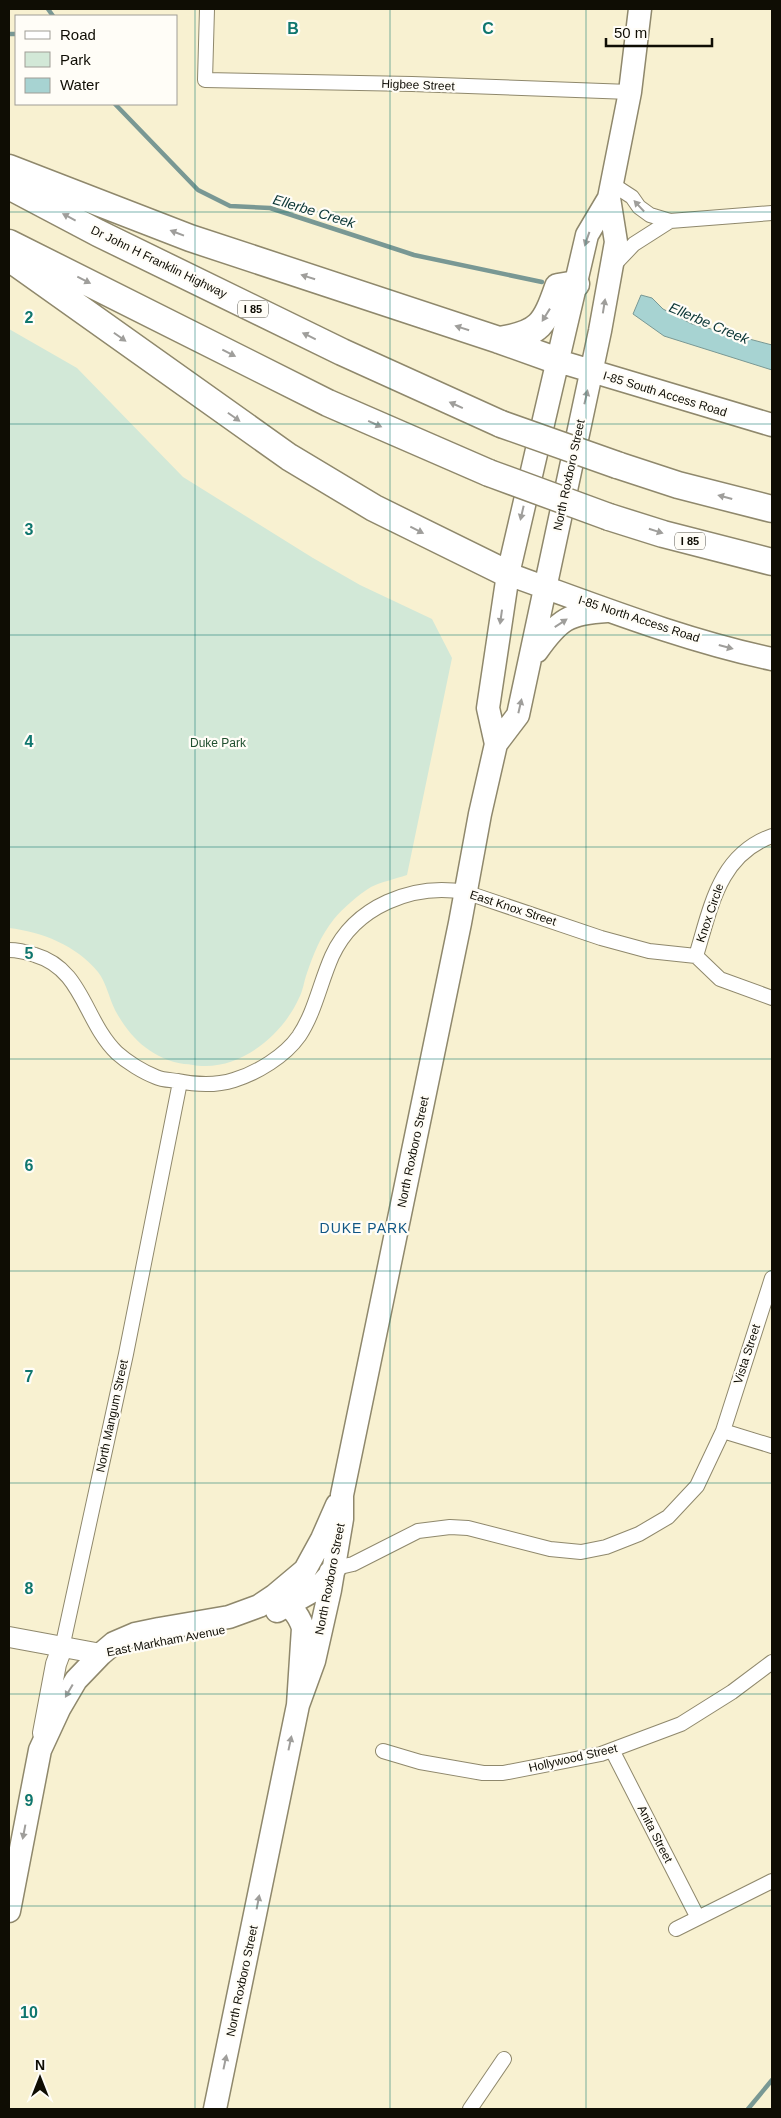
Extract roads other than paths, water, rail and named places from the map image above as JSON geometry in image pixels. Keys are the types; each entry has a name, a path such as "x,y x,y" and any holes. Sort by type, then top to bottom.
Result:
{"highway":[{"path":"9,168 190,238 558,361"},
{"name":"Dr John H Franklin Highway","path":"9,186 98,233 342,352 501,424 678,485 772,510"},
{"name":"I 85","path":"9,243 328,403 489,473 609,517 663,534 772,562"},
{"path":"9,258 289,457 374,508 508,574"},
{"path":"499,340 534,331 551,308 558,287 576,284"}],"main road":[{"name":"North Roxboro Street","path":"298,1705 314,1661 334,1570 342,1519 342,1495 496,744 488,708 508,574 588,236 611,191 630,92 640,9"},
{"name":"North Roxboro Street","path":"496,744 518,715 592,372 616,242 611,191"},
{"name":"I-85 South Access Road","path":"558,361 772,425"},
{"name":"I-85 North Access Road","path":"508,574 720,646 772,659"},
{"path":"531,661 552,629 562,622 587,612 613,611"},
{"name":"East Markham Avenue","path":"282,1601 304,1570 322,1539 342,1495"},
{"name":"East Markham Avenue","path":"100,1654 117,1653 139,1645 240,1627 282,1601 318,1588 334,1570"},
{"name":"North Roxboro Street","path":"215,2109 298,1705 303,1628 298,1614 282,1601"},
{"name":"North Mangum Street","path":"9,1911 40,1750 68,1692 76,1680 100,1654"}],"street":[{"name":"Higbee Street","path":"207,9 205,80 630,92"},
{"path":"611,191 632,197 639,207 650,215 670,221 772,213"},
{"path":"610,268 634,244 670,221"},
{"name":"Knox Circle","path":"772,836 758,841 745,850 729,868 713,899 696,956 720,979 772,998"},
{"name":"East Knox Street","path":"9,950 38,956 63,969 74,982 96,1027 116,1052 156,1077 207,1085 234,1080 258,1070 291,1046 310,1018 333,955 351,927 378,907 405,895 445,889 465,892 639,949 696,956"},
{"name":"North Mangum Street","path":"40,1750 44,1724 126,1354 180,1082"},
{"name":"Vista Street","path":"724,1431 772,1278"},
{"path":"724,1431 772,1446"},
{"name":"East Markham Avenue","path":"304,1570 334,1570 353,1564 418,1531 450,1527 468,1528 550,1549 581,1552 606,1547 639,1534 668,1517 697,1486 724,1431"},
{"name":"East Markham Avenue","path":"9,1636 100,1654"},
{"name":"Hollywood Street","path":"383,1751 420,1762 455,1769 502,1772 544,1766 612,1750 681,1724 732,1692 772,1662"},
{"name":"Anita Street","path":"612,1750 698,1918"},
{"path":"676,1929 772,1881"},
{"path":"470,2109 504,2059"}],"water":[{"path":"641,295 652,298 663,309 692,324 772,345 772,370 664,336 633,314"}],"waterway":[{"name":"Ellerbe Creek","path":"48,9 52,15"},
{"path":"9,34 15,34"},
{"name":"Ellerbe Creek","path":"116,105 198,190 230,206 270,208 414,255 542,282"},
{"path":"748,2109 772,2080"}],"district":[{"name":"DUKE PARK","path":"364,1228"}],"park label":[{"name":"Duke Park","path":"218,743"}]}
